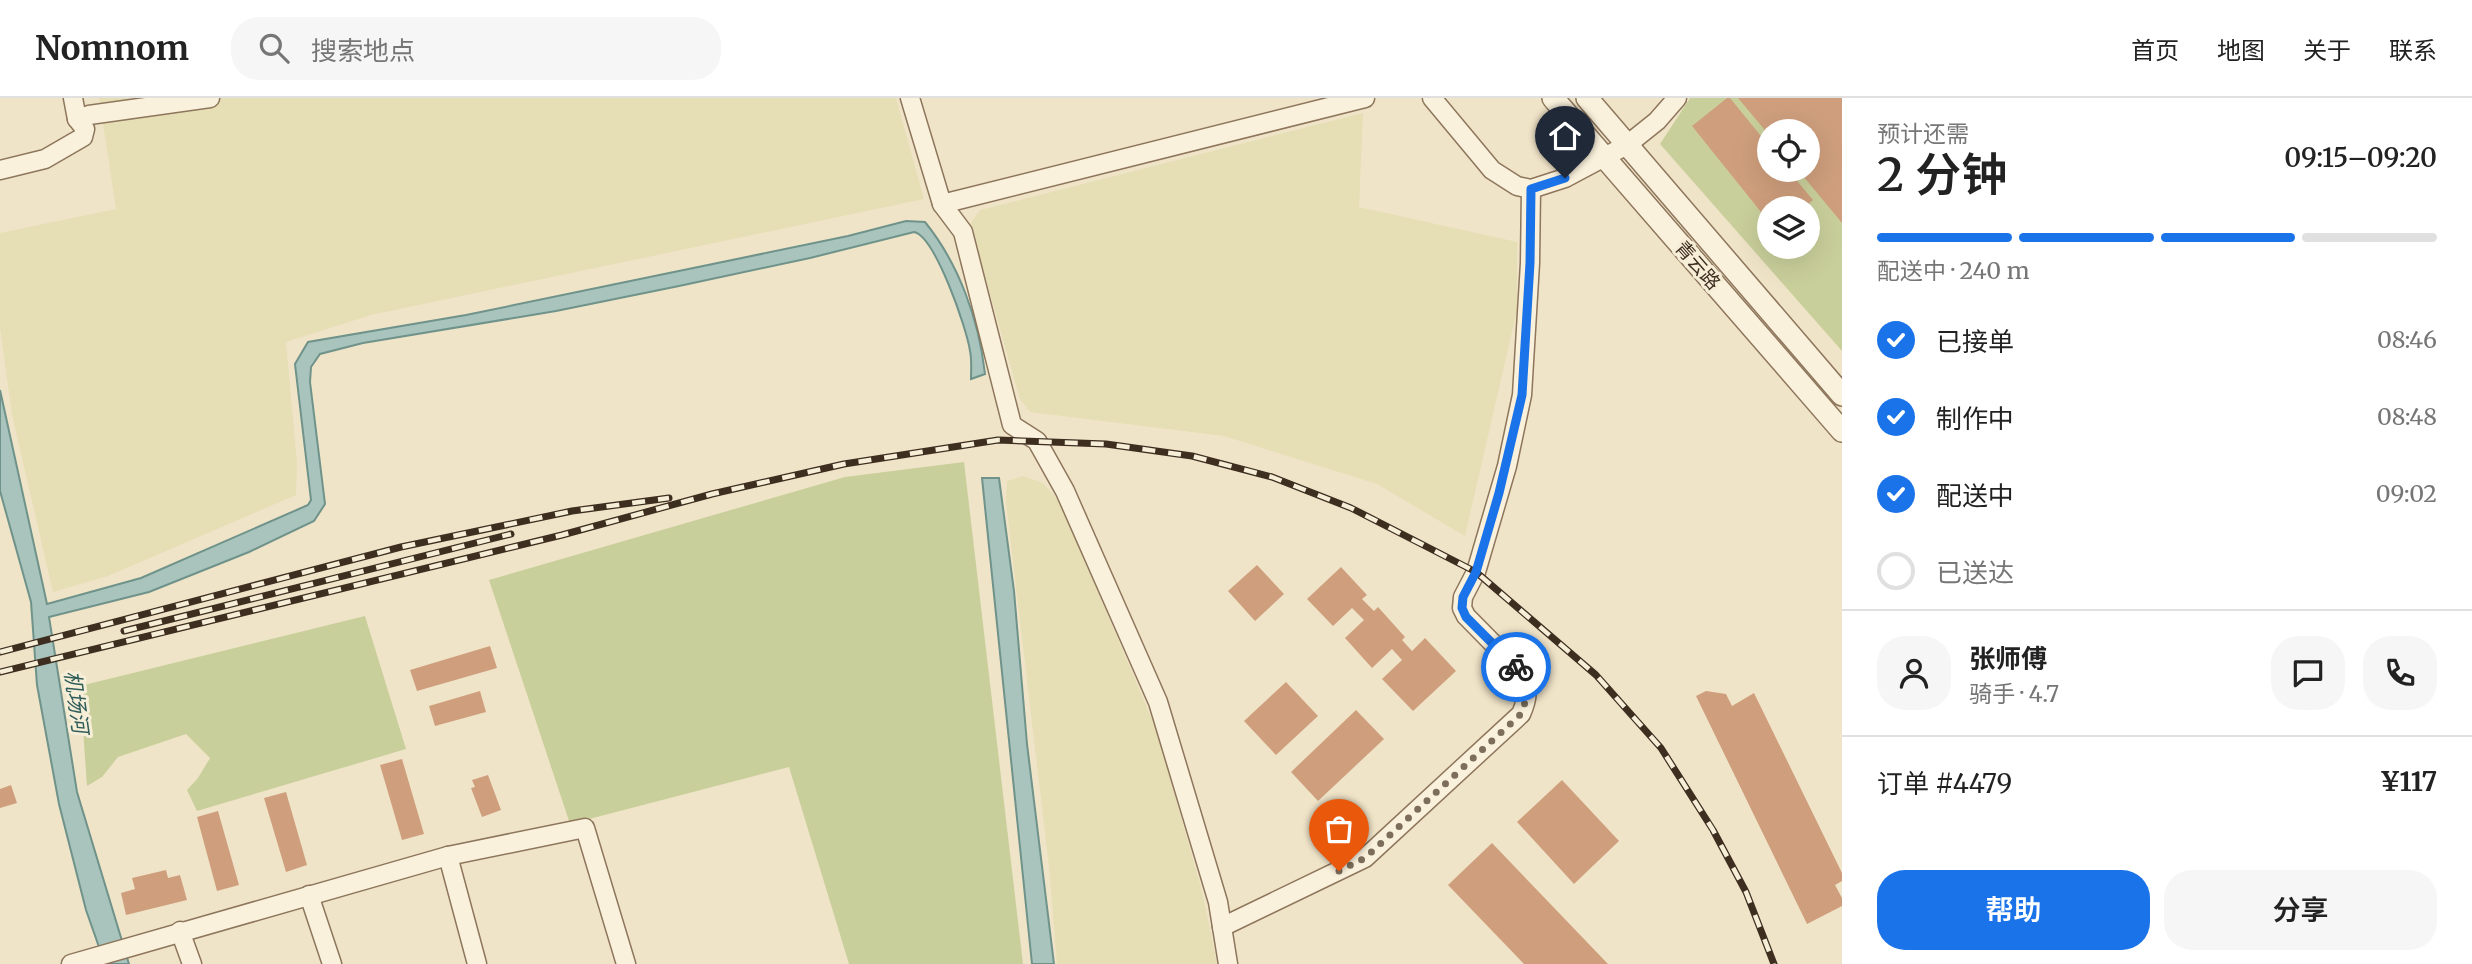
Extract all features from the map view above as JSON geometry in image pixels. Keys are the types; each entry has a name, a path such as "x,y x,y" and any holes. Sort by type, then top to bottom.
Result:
{"street":[{"path":"0,170 45,159 83,137 85,129 77,119 73,98"},
{"path":"77,119 210,98"},
{"path":"910,98 942,204 963,232 1012,425 1037,440 1065,491 1158,702 1218,902 1228,964"},
{"path":"942,204 1365,98"},
{"path":"1432,98 1492,170 1517,186 1531,189 1565,178 1627,145 1657,121 1677,98"},
{"name":"青云路","path":"1553,98 1842,431"},
{"name":"青云路","path":"1587,98 1842,395"},
{"path":"1222,927 1365,858 1521,714 1527,700 1527,684 1521,672 1466,617 1462,608 1463,597 1476,572 1503,480 1522,395 1530,263 1531,189"},
{"path":"71,964 448,856 585,828 626,964"},
{"path":"448,856 477,964"},
{"path":"309,895 332,964"},
{"path":"172,933 192,964"}],"shaded area":[{"path":"99,98 896,98 924,199 371,315 286,342 297,463 296,495 108,576 53,592 12,415 0,328 0,233 116,209"},
{"path":"1363,113 1359,207 1517,242 1517,310 1465,536 1377,484 1224,436 1030,412 1020,399 970,224 980,210"},
{"path":"1023,476 1043,483 1060,502 1156,729 1202,891 1217,964 1057,964 1049,867 1006,502 1007,481"}],"green space":[{"path":"1690,98 1842,98 1842,351 1761,259 1820,259 1820,196 1757,196 1757,254 1660,144"},
{"path":"964,462 1023,964 849,964 789,767 570,824 489,580 845,477"},
{"path":"365,616 406,749 197,811 187,790 210,758 186,734 118,757 102,777 87,786 80,686"}],"water":[{"path":"906,221 925,222 948,256 972,313 985,374 971,379 970,351 949,285 931,249 922,237 914,232 679,286 556,311 363,343 320,354 311,367 310,382 325,504 314,521 249,552 149,592 49,617 77,792 129,964 105,964 86,910 59,804 37,685 31,602 0,491 0,390 47,604 141,578 308,505 311,500 295,364 308,342 466,315 848,236"},
{"path":"982,478 999,478 1014,591 1027,744 1054,964 1032,964"}],"building":[{"path":"1730,98 1757,131 1757,182 1798,182 1810,196 1757,196 1757,207 1692,126"},
{"path":"1738,98 1842,98 1842,223 1808,182 1820,182 1820,119 1757,121"},
{"path":"1257,565 1284,594 1255,621 1228,591"},
{"path":"1341,567 1367,595 1362,599 1374,611 1378,607 1405,637 1402,640 1412,651 1425,638 1456,671 1413,711 1382,679 1402,660 1392,649 1372,668 1345,638 1364,620 1352,608 1333,626 1307,599"},
{"path":"490,646 497,668 417,691 410,670"},
{"path":"1286,682 1318,716 1276,755 1244,721"},
{"path":"480,691 486,712 435,726 429,706"},
{"path":"1706,691 1726,694 1732,706 1754,693 1842,873 1842,881 1835,885 1842,898 1842,906 1807,924 1696,696"},
{"path":"1356,710 1384,739 1318,801 1291,772"},
{"path":"402,759 424,834 402,840 380,765"},
{"path":"488,775 501,810 482,817 471,788 475,787 472,780"},
{"path":"1562,780 1619,841 1574,884 1517,822"},
{"path":"11,785 17,803 0,808 0,789"},
{"path":"286,792 307,865 286,872 264,798"},
{"path":"218,811 239,885 217,891 197,817"},
{"path":"1492,843 1608,964 1524,964 1448,885"},
{"path":"166,870 168,878 180,875 187,900 126,915 121,893 135,889 132,878"}],"railway":[{"path":"0,672 562,535 712,494 844,464 998,440 1106,444 1192,456 1272,477 1351,508 1476,572 1596,675 1661,748 1713,830 1746,892 1774,964"},
{"path":"0,652 401,547 572,511 669,498"},
{"path":"124,631 511,534"}],"way so far":[{"path":"1339,871 1365,858 1521,714 1527,700 1527,684 1516,667"}],"route":[{"path":"1516,667 1466,617 1462,608 1463,597 1476,572 1507,466 1522,395 1530,263 1531,189 1565,178"}],"water label":[{"name":"机场河","path":"76,702"}]}
